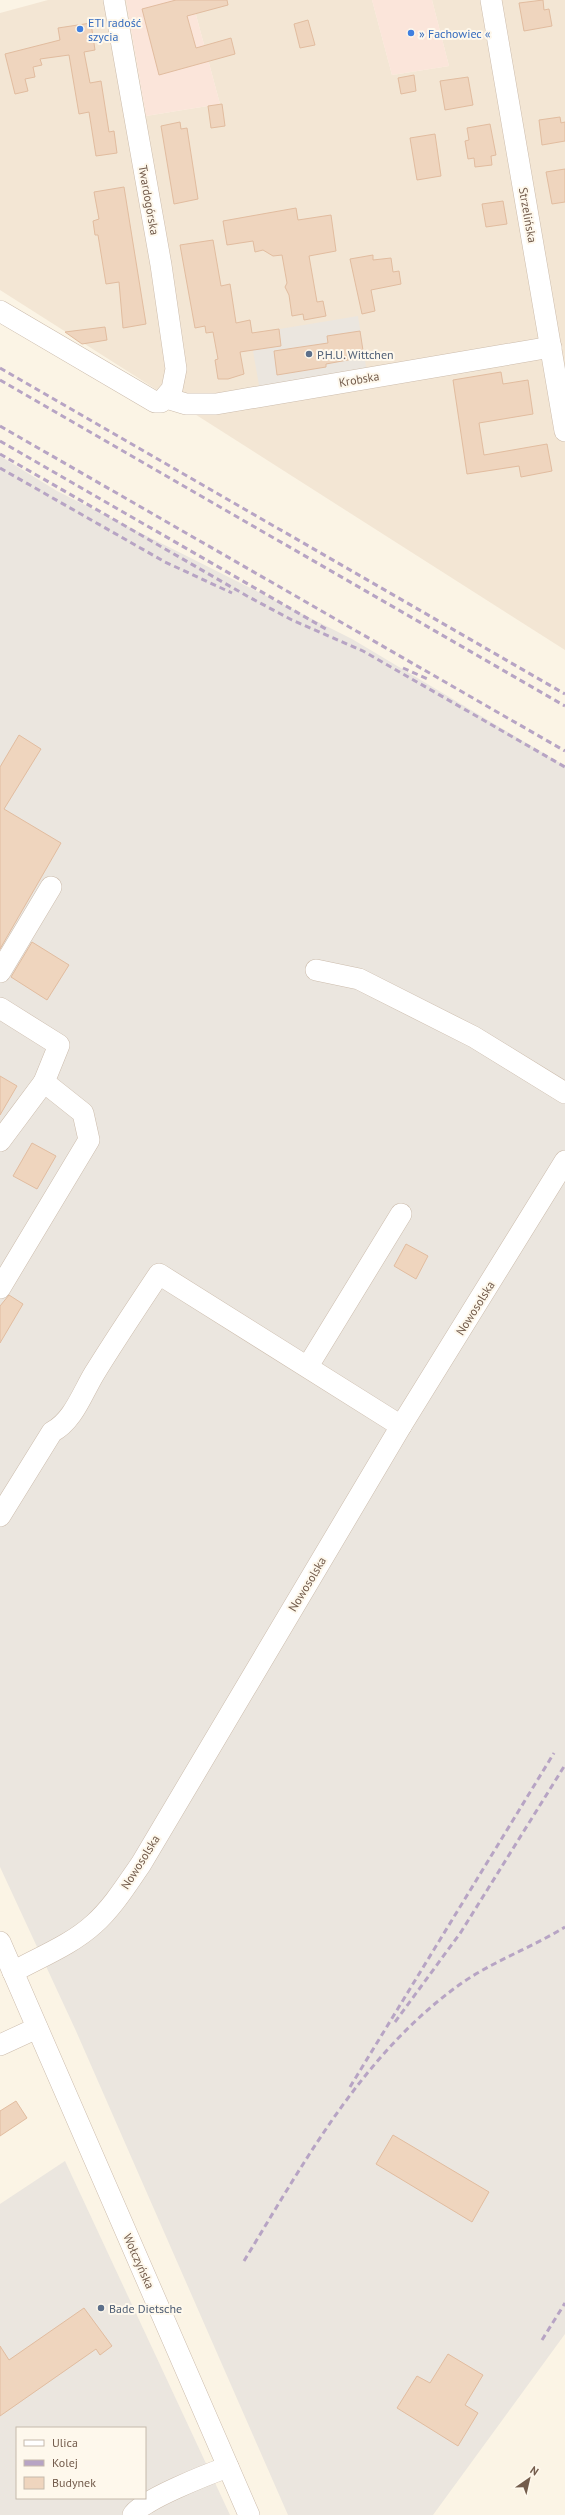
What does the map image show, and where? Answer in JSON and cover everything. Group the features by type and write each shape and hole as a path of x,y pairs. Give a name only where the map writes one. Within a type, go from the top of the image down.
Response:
{"street":[{"name":"Twardogórska","path":"114,0 159,258 176,369 175,382 166,398"},
{"name":"Strzelińska","path":"491,0 552,347 565,431"},
{"name":"Krobska","path":"0,311 142,396 155,402 161,402 166,398 186,404 216,404 552,347"},
{"path":"0,972 51,887"},
{"path":"316,970 359,979 474,1037 565,1093"},
{"path":"0,1008 59,1045 44,1082 0,1141"},
{"path":"0,1288 89,1140 83,1113 44,1082"},
{"name":"Nowosolska","path":"13,1972 83,1933 95,1924 119,1895 141,1864 402,1426 565,1161"},
{"path":"308,1366 401,1214"},
{"path":"0,1516 52,1432 62,1427 73,1412 94,1374 159,1274 402,1426"},
{"name":"Wołczyńska","path":"0,1942 249,2515"},
{"path":"0,2045 37,2028"},
{"path":"133,2515 136,2509 228,2467"}],"shaded area":[{"path":"48,0 126,0 146,116 220,104 192,0 372,0 392,75 449,66 432,0 565,0 565,650 0,290 0,13"},
{"path":"126,0 192,0 220,104 146,116"},
{"name":"» Fachowiec «","path":"372,0 432,0 449,66 392,75"},
{"name":"P.H.U. Wittchen","path":"358,316 367,373 260,391 250,334"},
{"path":"0,456 57,491 352,639 565,766 565,2334 433,2515 288,2515 76,2031 0,1867"},
{"path":"65,2161 230,2515 0,2515 0,2204"}],"building":[{"path":"176,0 227,0 228,5 187,16 196,48 231,38 235,54 159,75 142,9"},
{"path":"543,0 544,10 549,9 552,26 524,31 519,3"},
{"path":"308,20 315,45 300,48 294,24"},
{"path":"91,23 95,50 84,52 90,83 101,81 109,132 114,131 117,153 96,156 89,112 79,114 69,55 40,59 42,65 33,67 35,77 25,79 28,91 15,94 5,54 60,40 58,28"},
{"path":"414,75 416,91 401,94 398,78"},
{"path":"468,77 473,105 445,110 440,81"},
{"path":"222,104 225,126 211,128 208,106"},
{"path":"560,117 561,123 565,122 565,141 542,145 539,120"},
{"path":"180,122 181,129 187,128 198,199 174,204 161,126"},
{"path":"490,124 496,155 491,156 492,165 475,167 474,158 468,159 465,141 469,140 467,128"},
{"path":"435,134 441,176 417,180 410,138"},
{"path":"565,169 565,202 552,204 546,172"},
{"path":"124,187 146,324 123,328 119,282 106,284 98,235 95,235 93,221 99,219 94,192"},
{"path":"503,201 507,224 486,227 482,204"},
{"path":"296,208 298,220 331,215 336,251 309,256 317,302 323,301 326,316 304,320 303,314 292,316 289,295 285,287 287,283 282,255 273,256 263,250 255,252 253,241 227,245 223,221"},
{"path":"213,240 221,286 230,284 236,323 250,320 252,333 279,329 281,346 240,352 244,374 228,379 218,379 215,360 218,359 213,332 206,333 205,326 195,328 180,245"},
{"path":"373,255 373,260 391,258 393,272 399,271 401,284 371,290 375,311 362,314 350,259"},
{"path":"105,327 107,340 82,344 65,332"},
{"path":"360,331 364,357 326,364 326,367 277,375 274,351 328,343 327,336"},
{"path":"501,372 503,384 528,380 533,414 479,423 484,455 547,444 552,471 521,477 519,466 467,474 453,380"},
{"path":"19,735 41,749 4,809 61,843 0,949 0,767"},
{"path":"32,942 69,965 47,1000 11,977"},
{"path":"0,1076 17,1086 0,1115"},
{"path":"32,1143 56,1156 37,1189 13,1176"},
{"path":"406,1244 428,1256 416,1279 394,1266"},
{"path":"9,1295 23,1304 0,1343 0,1306"},
{"path":"16,2101 27,2118 0,2136 0,2111"},
{"path":"393,2135 489,2192 472,2222 376,2164"},
{"path":"84,2308 112,2346 100,2355 96,2349 0,2416 0,2346 9,2360"},
{"path":"448,2354 483,2375 465,2405 478,2413 458,2446 397,2408 417,2376 430,2383"}],"railway":[{"path":"0,368 565,694"},
{"path":"0,380 565,706"},
{"path":"0,426 565,751"},
{"path":"0,441 326,629"},
{"path":"0,454 247,596 292,620 363,651 565,767"},
{"path":"0,468 165,562 232,593"},
{"path":"403,668 430,680"},
{"path":"350,2087 554,1753"},
{"path":"395,2022 461,1932 565,1765"},
{"path":"244,2261 313,2148 364,2077 393,2044 424,2013 459,1985 484,1969 539,1942 565,1927"},
{"path":"542,2340 565,2303"}],"place":[{"name":"ETI radość szycia","path":"80,29"},
{"name":"» Fachowiec «","path":"411,33"},
{"name":"P.H.U. Wittchen","path":"309,354"},
{"name":"Bade Dietsche","path":"101,2308"}]}
